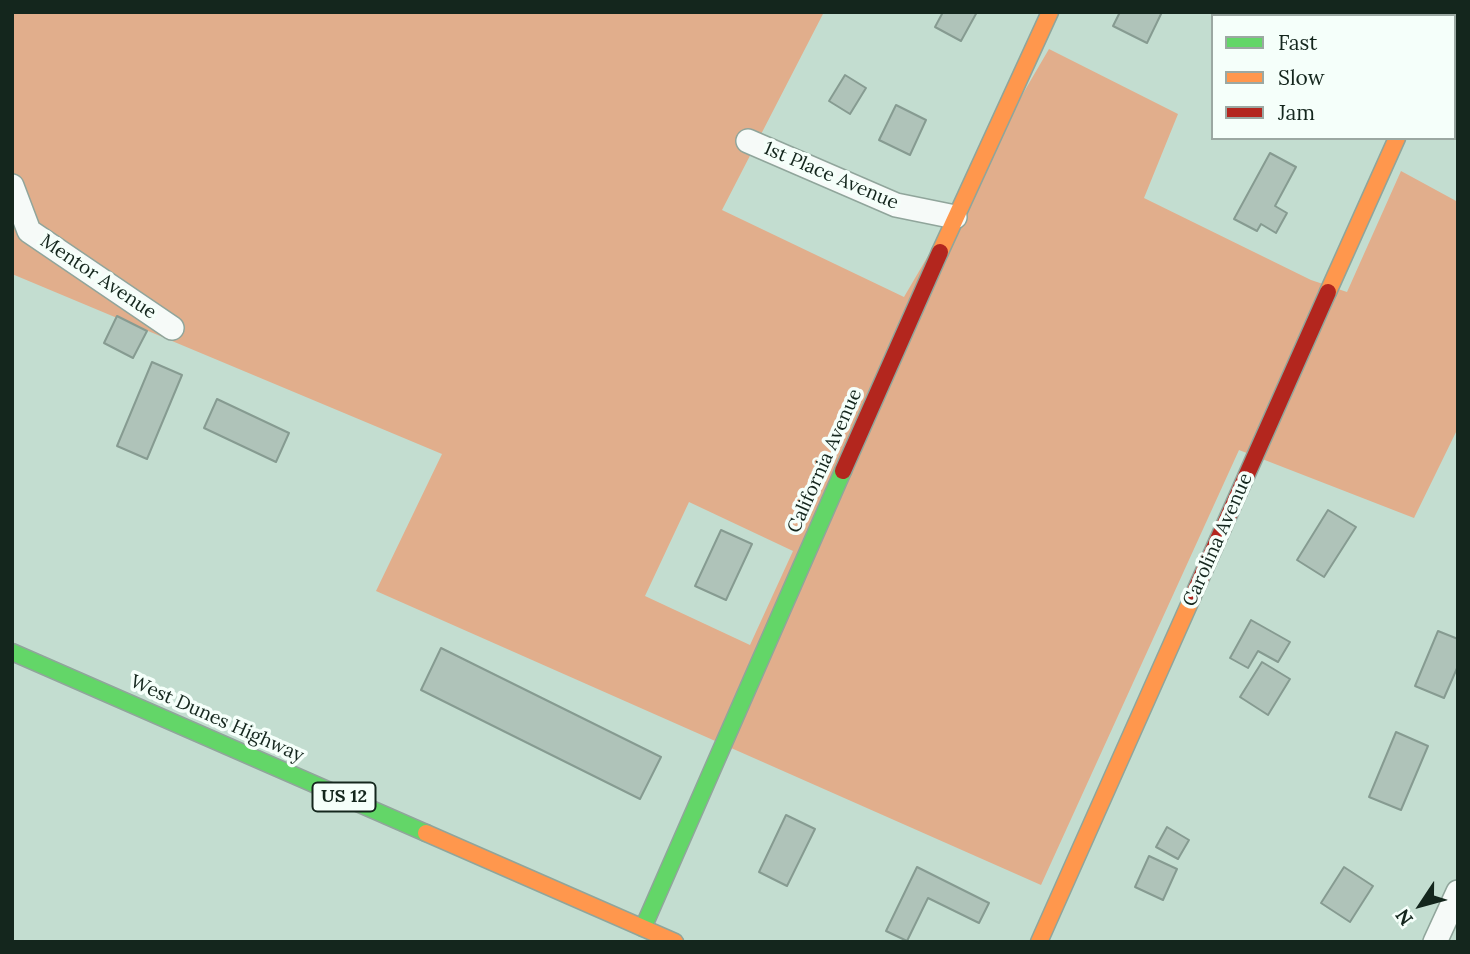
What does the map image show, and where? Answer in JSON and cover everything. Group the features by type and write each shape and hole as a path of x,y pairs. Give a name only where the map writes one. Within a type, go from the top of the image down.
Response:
{"street":[{"name":"California Avenue","path":"643,928 955,217 1050,12"},
{"name":"Carolina Avenue","path":"1040,942 1396,140"},
{"name":"1st Place Avenue","path":"748,141 896,205 955,217"},
{"name":"Mentor Avenue","path":"12,186 29,230 172,328"},
{"name":"West Dunes Highway","path":"12,652 675,942"},
{"path":"1435,942 1458,892"}],"shaded area":[{"path":"12,12 824,12 722,210 904,297 1049,49 1178,114 1144,198 1311,280 1347,292 1401,171 1458,202 1458,428 1414,518 1239,450 1041,885 376,591 442,454 12,274","holes":["689,502 793,551 750,645 645,596"]}],"building":[{"path":"943,12 977,12 961,41 935,27"},
{"path":"1120,12 1162,12 1147,43 1113,26"},
{"path":"845,75 866,88 850,114 829,101"},
{"path":"896,105 926,120 910,155 879,140"},
{"path":"1270,153 1296,167 1275,206 1287,213 1276,233 1261,224 1257,231 1234,219"},
{"path":"117,316 147,331 133,358 104,343"},
{"path":"152,362 182,375 147,459 117,446"},
{"path":"217,399 289,433 276,462 204,428"},
{"path":"1328,510 1356,527 1324,577 1297,560"},
{"path":"721,530 752,544 726,600 695,586"},
{"path":"1251,620 1290,642 1278,662 1258,651 1248,668 1230,658"},
{"path":"1438,631 1458,639 1458,666 1444,698 1415,686"},
{"path":"441,648 661,757 640,799 421,690"},
{"path":"1262,662 1290,679 1268,715 1240,697"},
{"path":"1396,732 1428,746 1401,810 1369,797"},
{"path":"786,815 815,829 787,886 759,872"},
{"path":"1167,827 1189,840 1178,859 1156,847"},
{"path":"1149,856 1177,869 1163,900 1135,887"},
{"path":"917,867 989,903 979,923 928,898 907,941 886,931"},
{"path":"1344,867 1373,886 1350,922 1321,903"}],"traffic: fast":[{"path":"643,928 843,471"},
{"path":"12,652 426,833"}],"traffic: slow":[{"path":"940,252 1050,12"},
{"path":"1328,292 1396,140"},
{"path":"1039,942 1192,598"},
{"path":"426,833 675,942"}],"traffic: jam":[{"path":"843,471 940,252"},
{"path":"1192,598 1328,292"}]}
